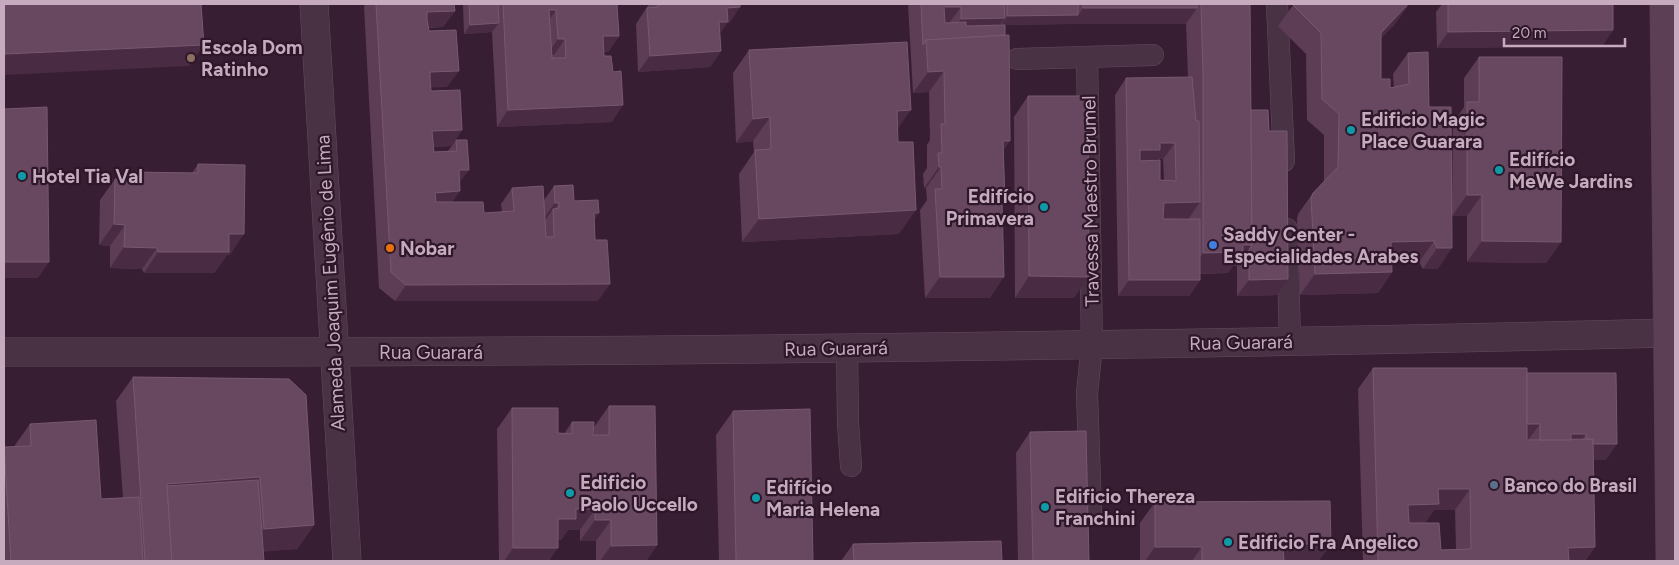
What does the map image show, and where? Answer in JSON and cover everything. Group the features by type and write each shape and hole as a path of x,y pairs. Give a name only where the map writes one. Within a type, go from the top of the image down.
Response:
{"main road":[{"path":"1664,4 1670,66 1668,333 1670,561"}],"street":[{"name":"Alameda Joaquim Eugênio de Lima","path":"314,4 347,561"},
{"name":"Rua Guarará","path":"4,352 334,353 847,348 1668,333"}],"lane":[{"path":"1277,4 1284,181"},
{"path":"1017,59 1153,56"},
{"name":"Travessa Maestro Brumel","path":"1087,57 1092,345 1087,393 1090,512"},
{"path":"1286,210 1290,341"},
{"path":"847,348 848,423 851,466"}],"building":[{"path":"4,4 201,4 204,45 5,54"},
{"path":"376,4 454,4 455,11 427,12 427,20 429,31 456,30 459,71 430,72 430,79 431,91 460,90 462,130 432,131 434,152 457,151 456,140 467,140 469,170 459,170 460,191 435,193 436,202 483,202 484,213 514,211 512,188 543,186 546,237 554,237 553,209 559,208 559,203 555,203 554,186 573,185 574,201 598,200 599,213 594,213 595,240 607,240 610,284 406,285 391,272"},
{"path":"469,4 498,4 499,23 470,25"},
{"path":"503,4 617,4 619,36 603,36 604,56 611,56 613,72 621,71 623,105 508,110","holes":["549,10 556,10 558,39 565,39 566,58 552,58"]},
{"path":"658,4 740,4 740,7 727,8 728,22 719,22 721,51 650,56 647,8 658,7"},
{"path":"921,4 1004,4 1005,18 961,19 961,7 944,7 945,23 966,22 966,26 1005,25 1005,35 926,40 923,45"},
{"path":"1007,4 1078,4 1078,15 1007,16"},
{"path":"1083,4 1197,4 1197,8 1083,8"},
{"path":"1201,4 1250,4 1252,245 1243,245 1243,252 1203,253"},
{"path":"1294,4 1408,4 1381,33 1381,79 1390,79 1390,88 1409,84 1408,53 1428,52 1429,107 1451,107 1452,248 1437,248 1434,241 1391,242 1392,272 1315,274 1311,198 1313,193 1338,167 1339,114 1322,99 1321,33"},
{"path":"1448,4 1613,4 1613,30 1448,32"},
{"path":"1009,35 1010,141 1003,141 1005,202 1002,202 1004,277 940,277 935,189 942,189 938,153 942,153 941,124 945,124 944,71 928,72 926,40"},
{"path":"907,42 911,110 897,111 898,142 913,142 916,210 759,219 755,150 771,149 770,117 753,119 749,50"},
{"name":"Edifício MeWe Jardins","path":"1479,57 1562,57 1561,242 1482,241 1482,195 1467,195 1467,102 1479,102"},
{"path":"1192,77 1196,121 1199,121 1200,202 1164,203 1163,219 1200,219 1200,280 1129,280 1126,78","holes":["1160,143 1175,143 1176,181 1160,180 1160,160 1140,161 1140,150 1160,150"]},
{"name":"Edifício Primavera","path":"1028,96 1088,96 1089,277 1029,276"},
{"path":"47,107 49,262 4,262 4,109"},
{"path":"1251,110 1268,110 1269,131 1287,131 1288,279 1249,280 1249,250 1252,245"},
{"path":"198,164 245,165 244,234 229,234 229,252 158,252 157,248 124,247 125,225 114,224 115,179 132,179 132,172 198,173"},
{"path":"1373,368 1527,368 1527,440 1593,439 1595,547 1568,548 1569,561 1378,561","holes":["1438,489 1470,489 1471,549 1441,550 1439,523 1409,523 1408,505 1439,504"]},
{"path":"1527,373 1616,373 1617,444 1593,444 1593,439 1586,439 1586,434 1571,434 1571,440 1540,440 1540,424 1527,424"},
{"path":"133,377 289,379 306,395 314,525 264,529 260,477 167,484 172,561 145,561"},
{"name":"Edificio Paolo Uccello","path":"609,406 655,406 657,545 611,546 611,520 595,520 595,509 576,509 576,519 558,519 558,548 513,548 512,408 558,408 558,433 572,434 572,422 594,422 593,435 609,435"},
{"name":"Edifício Maria Helena","path":"810,409 813,561 736,561 733,411"},
{"path":"96,420 101,499 139,497 143,561 11,561 4,447 31,446 30,424"},
{"name":"Edificio Thereza Franchini","path":"1086,431 1089,561 1033,561 1030,432"},
{"path":"258,480 264,561 172,561 167,486"},
{"path":"1330,501 1331,544 1283,544 1284,561 1202,561 1202,547 1155,547 1155,502"},
{"path":"1001,541 1002,561 854,561 853,544"}],"place":[{"name":"Escola Dom Ratinho","path":"191,58"},
{"name":"Edificio Magic Place Guarara","path":"1351,130"},
{"name":"Edifício MeWe Jardins","path":"1499,170"},
{"name":"Hotel Tia Val","path":"22,176"},
{"name":"Edifício Primavera","path":"1044,207"},
{"name":"Saddy Center - Especialidades Arabes","path":"1213,245"},
{"name":"Nobar","path":"390,248"},
{"name":"Banco do Brasil","path":"1494,485"},
{"name":"Edificio Paolo Uccello","path":"570,493"},
{"name":"Edifício Maria Helena","path":"756,498"},
{"name":"Edificio Thereza Franchini","path":"1045,507"},
{"name":"Edificio Fra Angelico","path":"1228,542"}]}
